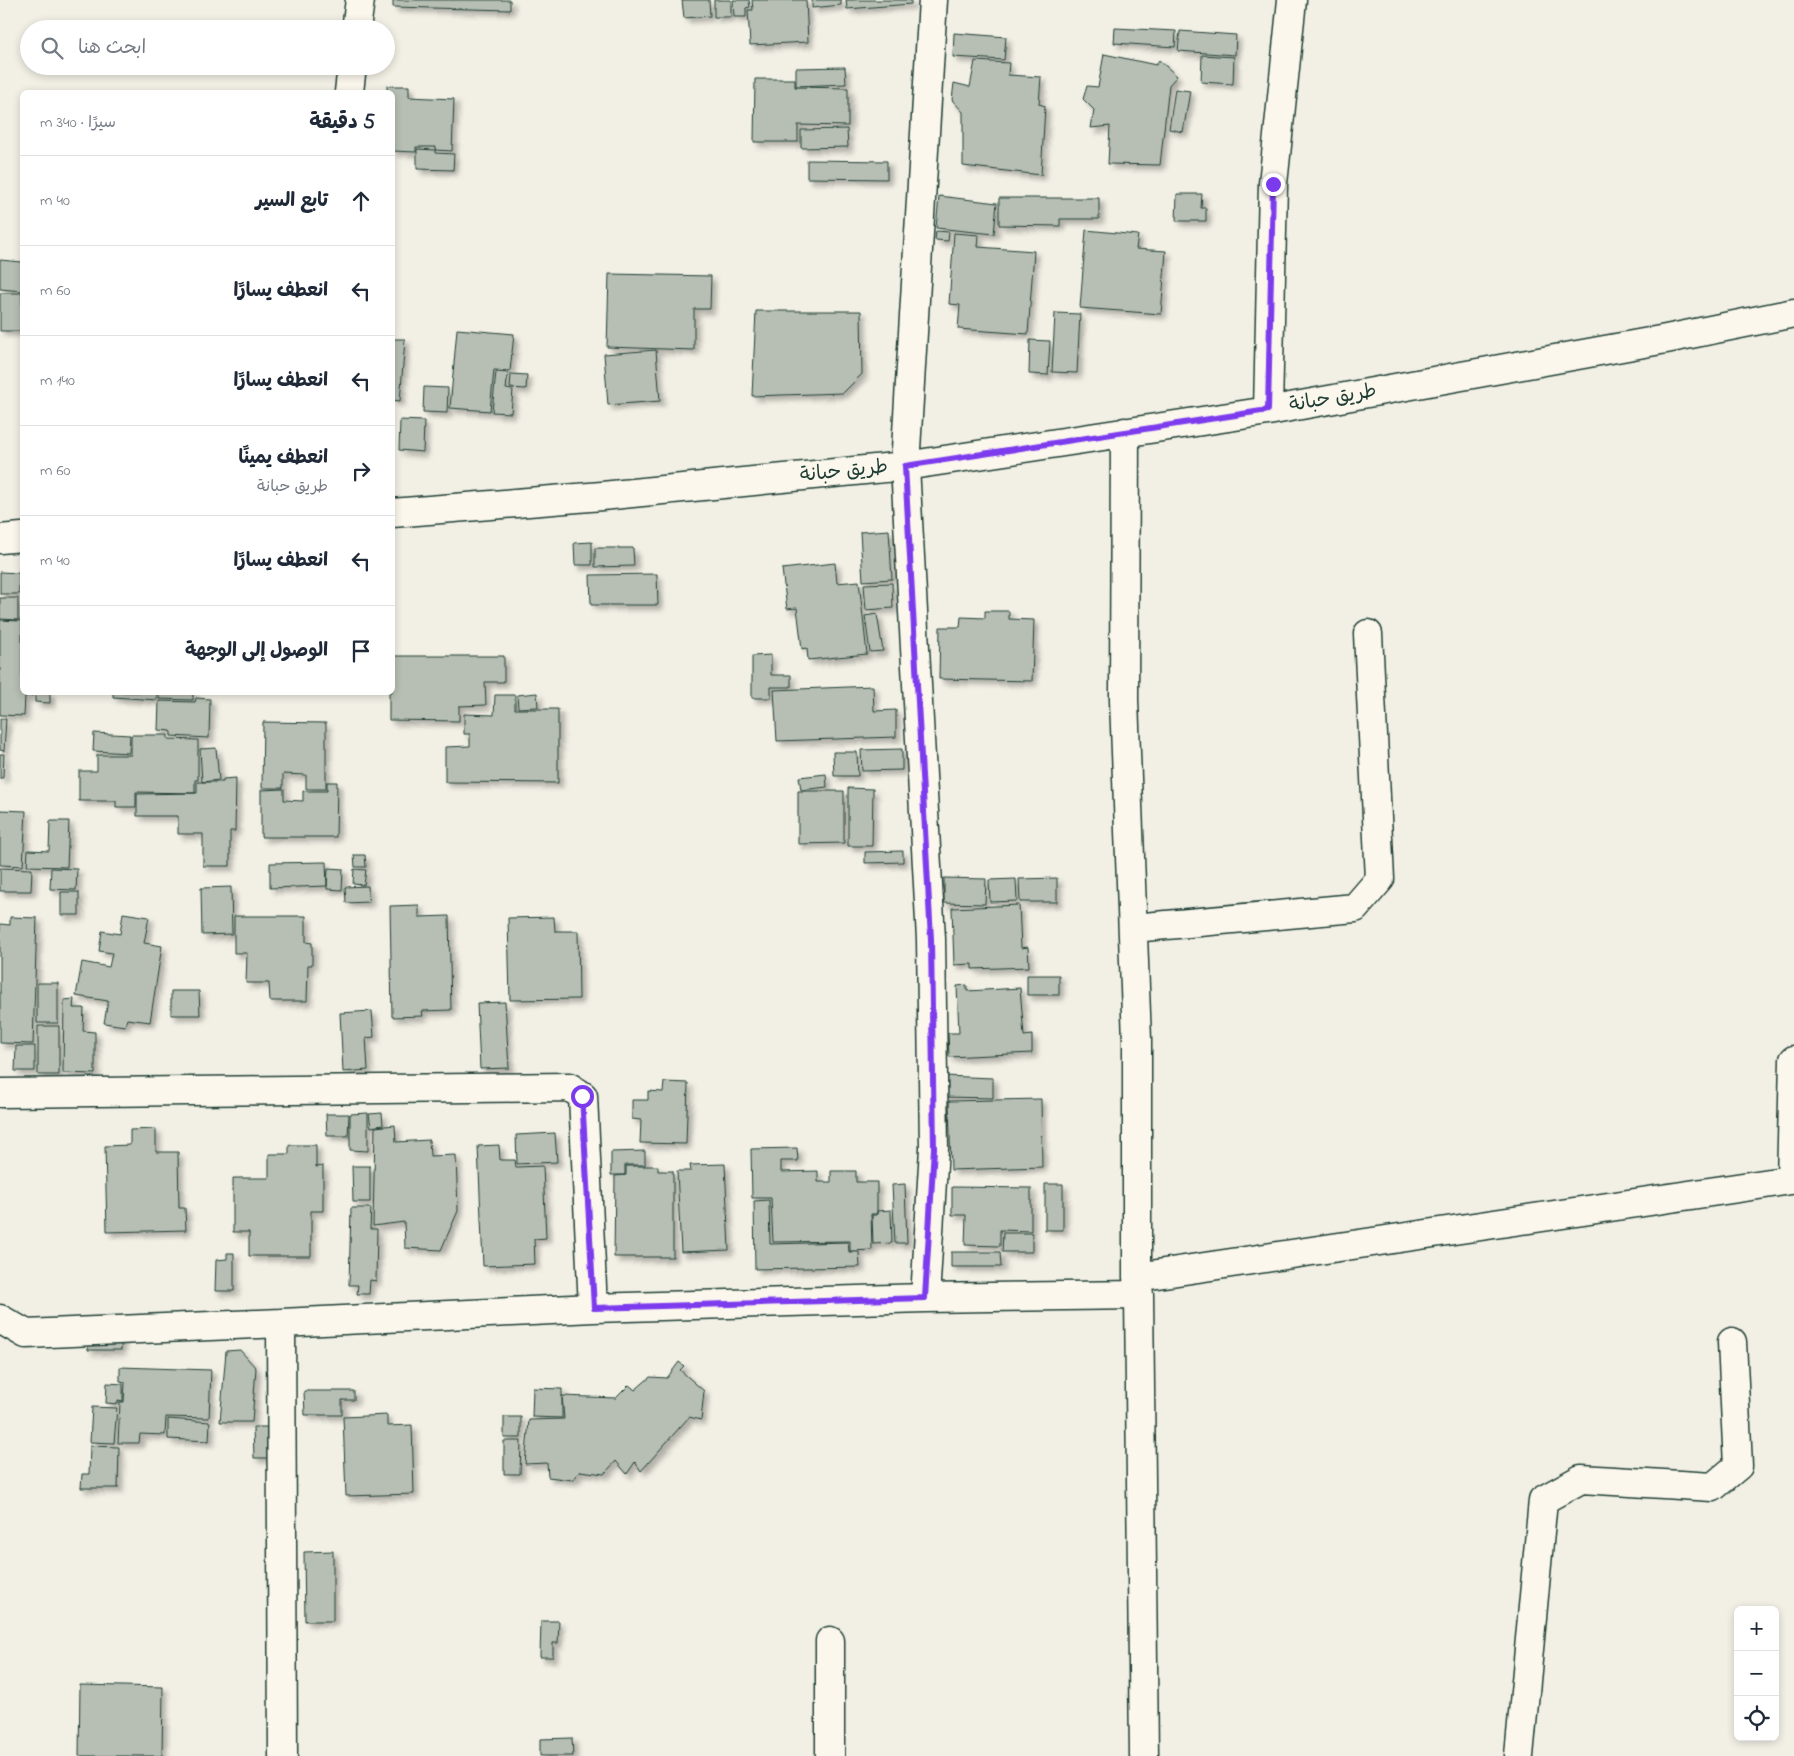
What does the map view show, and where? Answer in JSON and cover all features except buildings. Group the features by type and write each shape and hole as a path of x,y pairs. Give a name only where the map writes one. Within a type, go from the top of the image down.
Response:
{"street":[{"path":"357,20 360,0"},
{"path":"925,1298 934,1148 931,939 905,466 933,0"},
{"path":"1268,410 1273,184 1292,0"},
{"path":"349,90 351,75"},
{"name":"طريق حبانة","path":"395,513 602,496 905,466 1268,410 1666,339 1794,314"},
{"path":"1125,432 1124,700 1137,1040 1144,1756"},
{"path":"0,539 20,537"},
{"path":"1133,928 1355,908 1380,879 1368,634"},
{"path":"0,1319 26,1334 594,1308 925,1298 1138,1286 1793,1180 1794,1060"},
{"path":"0,1094 569,1088 582,1096 594,1308"},
{"path":"281,1323 283,1756"},
{"path":"1520,1756 1543,1500 1581,1479 1712,1487 1738,1466 1732,1342"},
{"path":"830,1640 830,1756"}],"route":[{"path":"582,1096 594,1308 925,1298 934,1148 931,939 905,466 1268,410 1273,184"}]}
